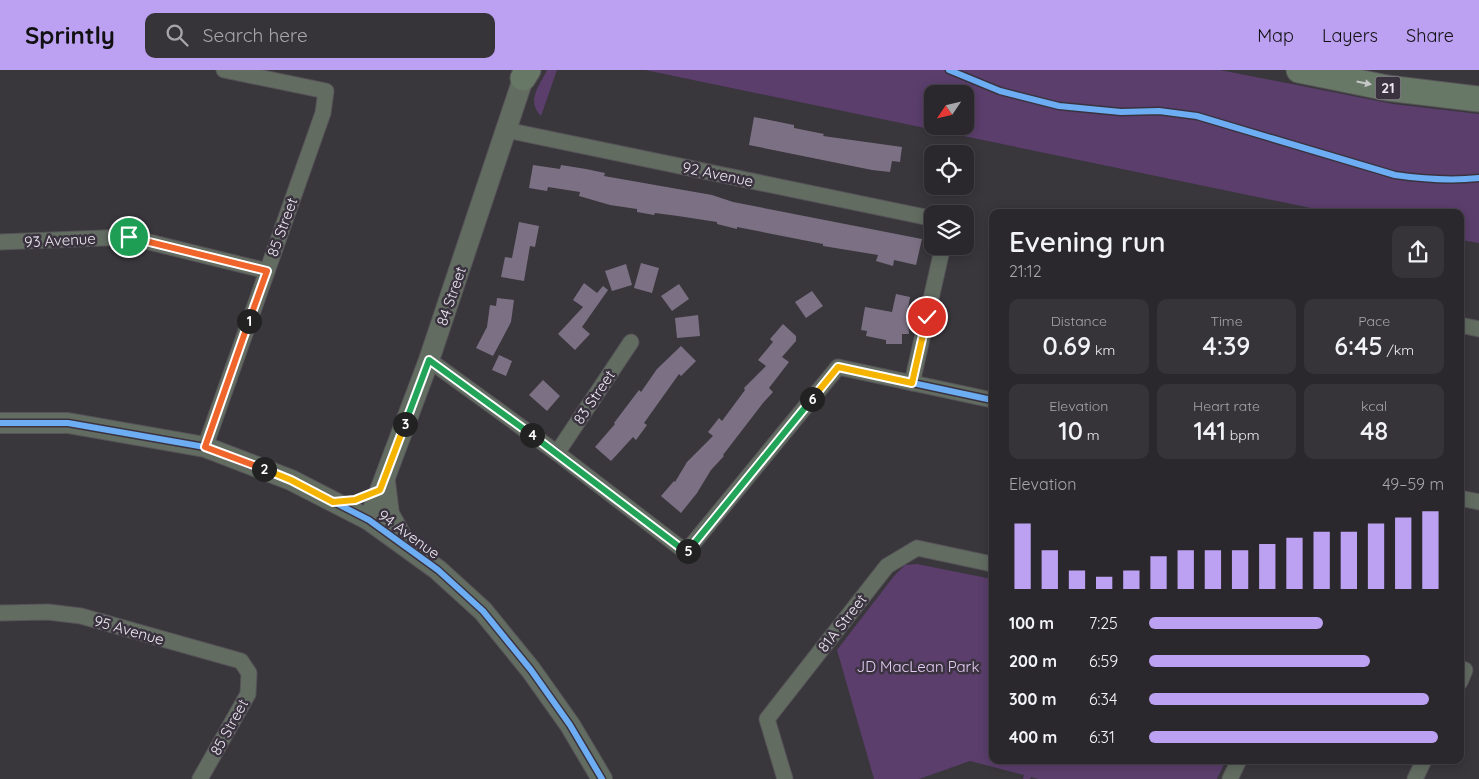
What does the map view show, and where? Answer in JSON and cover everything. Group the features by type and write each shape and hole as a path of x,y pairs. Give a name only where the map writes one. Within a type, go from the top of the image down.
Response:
{"main road":[{"name":"21","path":"1299,70 1387,88 1479,99"}],"street":[{"name":"85 Street","path":"205,447 323,114 326,91 224,70"},
{"name":"84 Street","path":"369,520 429,360 526,73"},
{"name":"92 Avenue","path":"506,130 924,220"},
{"name":"93 Avenue","path":"0,242 129,237 267,271"},
{"path":"912,383 941,255"},
{"path":"1464,326 1479,329"},
{"name":"83 Street","path":"557,453 632,342"},
{"path":"429,360 557,453 686,552 838,367 989,399"},
{"name":"94 Avenue","path":"0,423 68,423 205,447 291,480 369,520 438,570 482,611 531,670 570,725 601,777"},
{"path":"333,502 355,500 382,483 389,514 410,549"},
{"path":"1464,499 1479,502"},
{"name":"81A Street","path":"785,779 767,719 887,566 917,548 989,563"},
{"name":"95 Avenue","path":"0,613 48,612 81,616 241,661 249,673"},
{"name":"85 Street","path":"200,779 248,694 249,673"},
{"path":"1230,779 1237,764"},
{"path":"1415,779 1422,764"}],"green space":[{"path":"547,70 557,70 541,116 534,104 534,99 535,93"},
{"path":"645,70 1220,70 1393,104 1479,114 1479,243 1464,241 1464,209 1316,209 959,135 974,135 974,85 924,85 924,128"},
{"name":"JD MacLean Park","path":"917,564 989,578 989,764 1224,764 1217,779 1038,779 1031,777 1030,779 1023,779 1024,775 970,761 919,779 874,779 837,650 894,576 905,565"}],"building":[{"path":"754,117 794,125 794,128 824,134 823,136 902,147 900,162 892,161 890,172 872,170 749,145"},
{"path":"533,165 560,169 561,165 586,169 605,173 604,176 712,195 733,202 922,239 916,265 894,260 893,266 876,261 878,255 823,246 823,244 737,227 737,229 717,224 717,222 637,212 637,209 610,205 579,196 580,192 548,187 547,191 529,188"},
{"path":"519,222 539,226 535,247 530,246 524,281 501,277 505,257 512,258"},
{"path":"641,263 659,268 652,293 634,288"},
{"path":"626,264 632,285 612,291 605,271"},
{"path":"584,283 597,293 603,286 608,290 582,327 590,334 575,350 558,334 583,307 573,300"},
{"path":"679,284 689,299 672,311 661,296"},
{"path":"812,291 823,306 806,318 795,302"},
{"path":"896,294 910,297 906,320 908,320 909,334 902,334 902,344 886,344 886,340 866,336 867,331 861,330 865,307 892,312"},
{"path":"497,298 514,300 511,322 493,356 476,348 487,327 490,305 496,306"},
{"path":"698,315 700,336 677,338 675,318"},
{"path":"783,324 796,336 796,341 782,357 789,362 769,388 773,392 711,470 697,493 681,513 661,496 675,482 687,462 713,436 708,432 719,418 722,421 745,390 744,388 766,366 758,360 773,342 770,339"},
{"path":"681,346 696,361 681,376 679,374 644,423 647,425 636,440 633,437 611,461 595,447 615,424 639,390 641,392 657,369"},
{"path":"499,355 512,361 506,376 492,370"},
{"path":"543,380 560,396 547,411 529,395"}],"cycle path":[{"path":"949,70 1000,91 1059,106 1121,112 1159,111 1197,116 1395,175 1437,179 1479,178"},
{"path":"429,360 557,453 686,552 838,367 989,399"},
{"path":"0,423 68,423 205,447 291,480 369,520 438,570 483,611 531,670 570,725 602,779"}],"route":[{"path":"129,237 267,271 205,447 291,480 333,502 355,500 380,490 429,360 557,453 686,552 838,367 912,383 927,317"}]}
